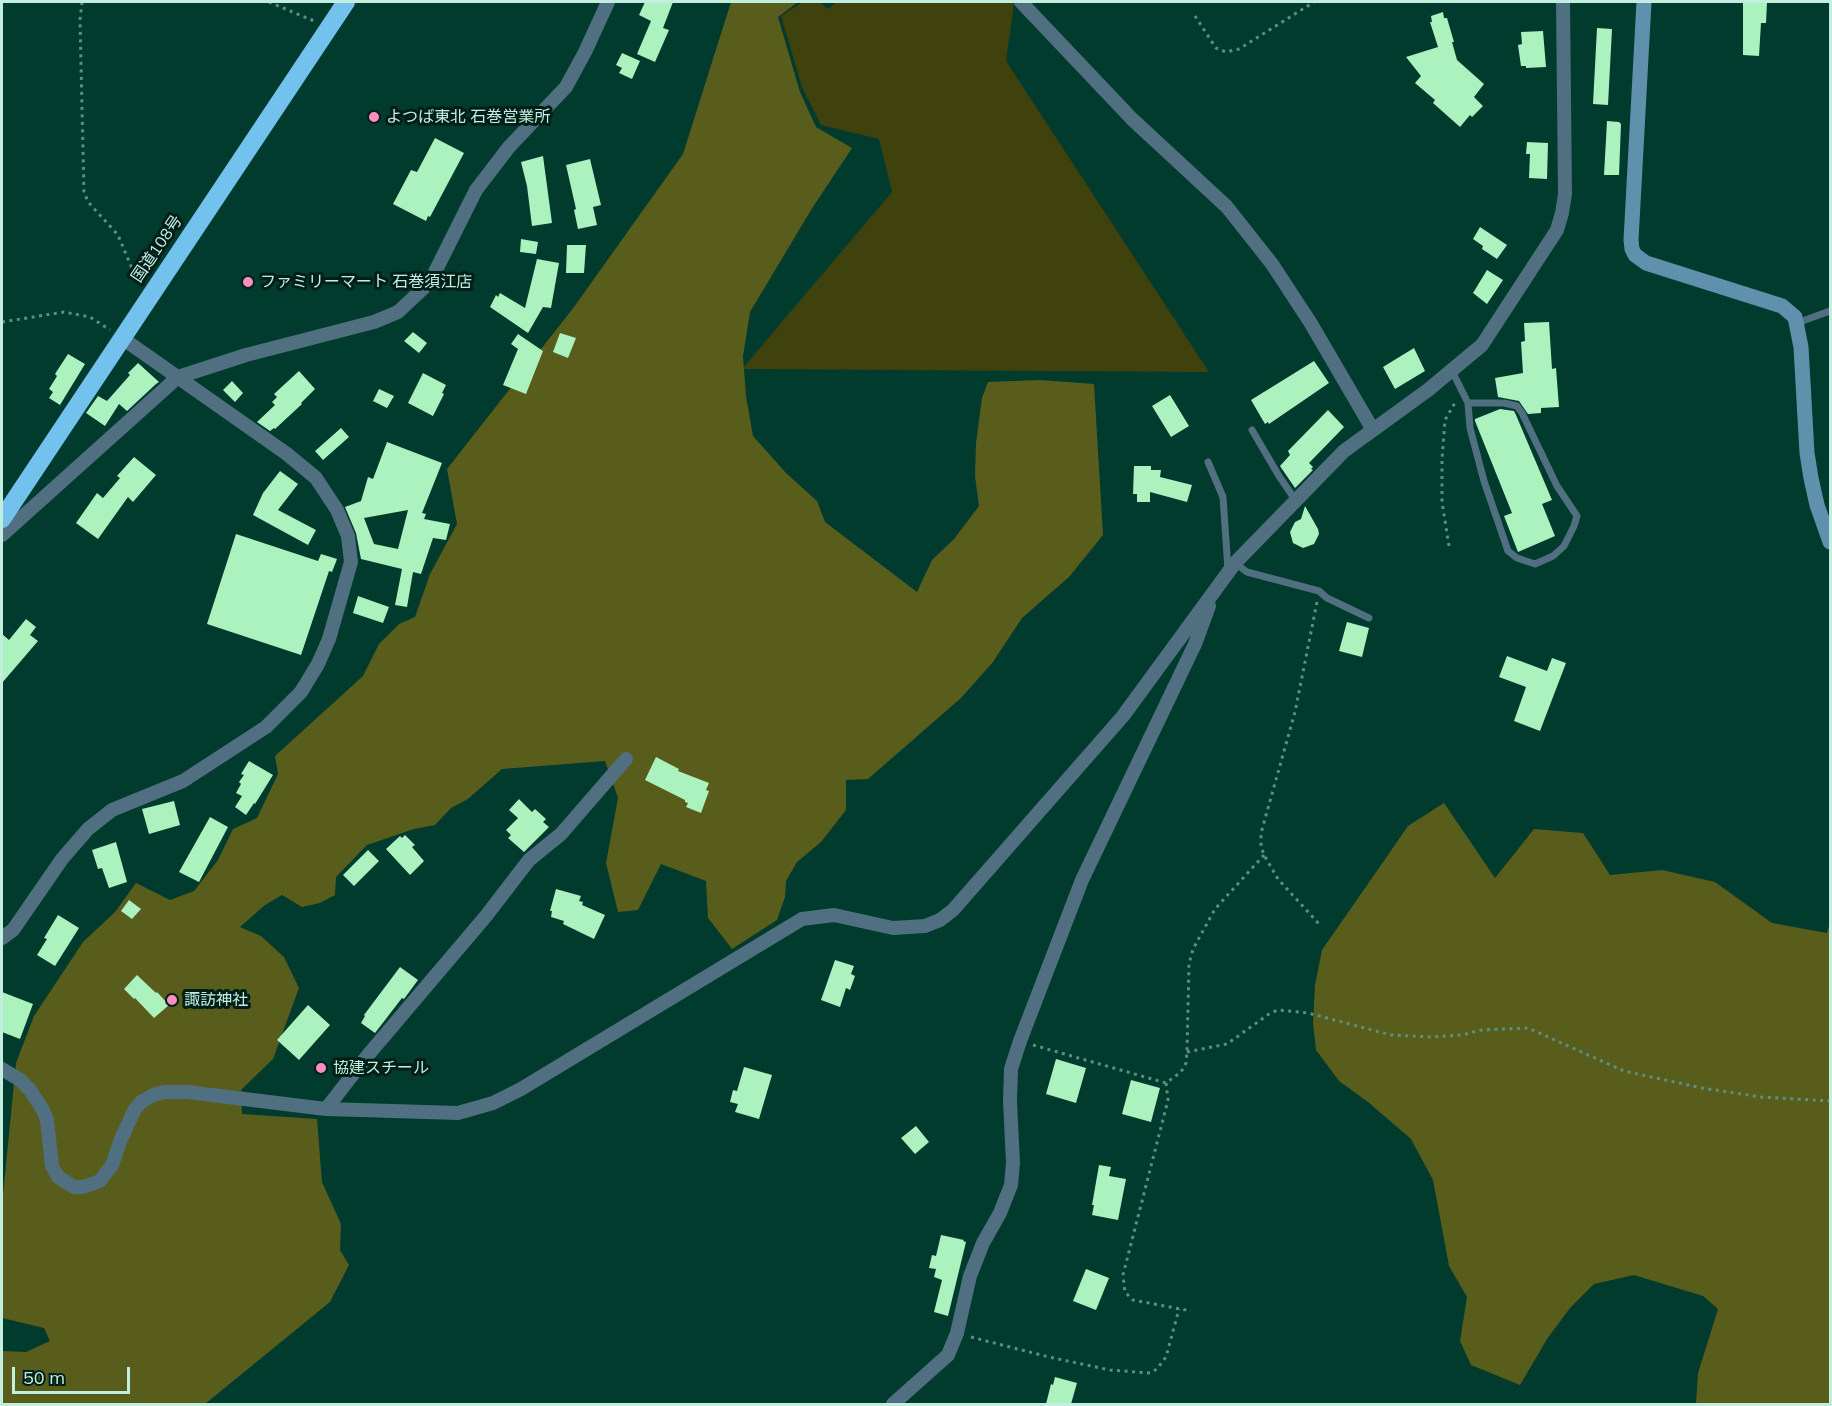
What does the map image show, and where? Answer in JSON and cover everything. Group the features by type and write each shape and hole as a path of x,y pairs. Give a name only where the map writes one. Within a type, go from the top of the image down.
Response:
{"highway":[{"name":"国道108号","path":"2,519 346,2"}],"street":[{"path":"2,535 178,377 246,355 374,322 398,312 430,282 476,190 509,147 566,87 609,2"},
{"path":"1021,2 1132,119 1227,207 1272,264 1310,322 1373,430"},
{"path":"2,1069 20,1080 36,1098 47,1120 52,1166 58,1177 74,1187 93,1185 100,1181 112,1165 135,1108 153,1095 164,1092 187,1092 326,1109 458,1113 493,1103 666,1003 802,920 834,915 893,928 909,928 925,926 940,920 952,910 1123,716 1231,568 1344,451 1452,371 1482,345 1557,230 1565,195 1563,2"},
{"path":"1644,2 1630,240 1632,249 1635,255 1658,268 1782,306 1791,312 1797,323 1801,347 1807,453 1811,478 1825,511 1830,542"},
{"path":"2,938 13,930 62,859 88,829 111,810 183,780 266,727 301,692 318,664 329,639 351,561 348,536 337,510 316,478 286,454 122,338"},
{"path":"893,1404 948,1355 957,1333 970,1276 1011,1185 1013,1163 1011,1069 1020,1041 1082,880 1195,644 1215,590"},
{"path":"326,1109 368,1055 486,916 529,860 561,834 626,759"}],"lane":[{"path":"1797,323 1830,311"},
{"path":"1452,371 1468,403 1470,428 1484,481 1508,551 1517,558 1535,564 1553,556 1564,546 1577,516 1557,486 1522,413 1517,406 1504,403 1468,403"},
{"path":"1252,430 1279,477 1296,501"},
{"path":"1208,462 1223,497 1231,568 1319,591 1327,598 1369,618"}],"path":[{"path":"82,2 80,20 84,193 89,203 117,235 146,302"},
{"path":"269,2 328,27"},
{"path":"1195,16 1216,48 1227,52 1239,49 1314,2"},
{"path":"2,322 64,312 90,317 122,338"},
{"path":"1449,546 1442,502 1445,420 1451,406 1462,392"},
{"path":"1319,591 1308,636 1295,712 1262,833 1264,855 1278,879 1320,925"},
{"path":"1166,1083 1181,1072 1186,1062 1189,964 1193,949 1215,909 1264,855"},
{"path":"1187,1052 1227,1044 1278,1010 1308,1013 1391,1035 1431,1037 1462,1035 1481,1030 1528,1028 1624,1071 1702,1088 1761,1097 1830,1101"},
{"path":"1020,1041 1166,1083"},
{"path":"1166,1083 1168,1100 1123,1275 1125,1292 1133,1300 1191,1311"},
{"path":"957,1333 1100,1368 1150,1373 1157,1369 1166,1357 1179,1309"}],"shaded area":[{"path":"803,2 821,2 827,9 837,2 1011,2 1014,4 1006,61 1209,372 742,369 892,192 879,139 821,125 802,87 781,16"}],"green space":[{"path":"731,2 798,2 778,17 800,92 816,127 852,148 811,210 750,312 743,356 746,396 753,436 786,473 817,501 825,522 917,592 932,560 954,539 979,506 975,476 976,443 982,398 988,382 1040,380 1094,384 1103,535 1069,577 1022,618 993,662 961,698 868,779 846,780 846,810 821,842 797,862 786,881 785,897 777,920 732,949 708,918 706,881 661,864 638,910 618,912 606,863 618,798 605,761 502,769 468,799 451,808 435,825 414,829 367,845 336,877 335,895 320,903 302,907 282,895 265,905 240,927 261,936 284,957 299,988 273,1059 241,1090 242,1114 317,1119 322,1182 341,1224 340,1250 349,1265 330,1302 205,1404 2,1404 2,1351 26,1352 50,1341 44,1328 2,1318 2,1205 16,1063 34,1016 83,942 115,912 136,883 170,900 194,891 218,860 233,829 257,818 278,774 275,756 363,676 379,644 399,624 415,617 430,574 457,524 447,469 574,307 683,154"},
{"path":"1444,803 1495,878 1534,829 1583,833 1610,875 1662,870 1715,882 1772,923 1827,933 1830,922 1830,1404 1696,1404 1698,1373 1718,1309 1703,1296 1634,1275 1594,1284 1570,1308 1547,1339 1520,1385 1471,1365 1460,1341 1467,1297 1449,1266 1433,1180 1411,1139 1368,1102 1339,1081 1316,1050 1313,1024 1315,985 1322,950 1408,826"}],"building":[{"path":"645,2 673,2 663,28 669,30 655,62 637,54 651,21 639,15"},
{"path":"1743,2 1767,2 1766,23 1761,23 1759,56 1743,55"},
{"path":"1443,12 1454,42 1452,42 1457,60 1484,84 1474,97 1483,106 1472,117 1470,115 1460,127 1433,103 1435,100 1415,83 1421,76 1406,57 1438,47 1430,22 1432,22 1431,16"},
{"path":"1597,28 1612,29 1608,105 1593,104"},
{"path":"1543,31 1546,67 1521,66 1518,45 1522,44 1521,32"},
{"path":"622,53 640,61 632,79 619,73 622,68 616,65"},
{"path":"1607,121 1621,124 1619,175 1604,175"},
{"path":"435,138 464,153 426,221 393,204 411,170 417,172"},
{"path":"1527,142 1548,143 1547,179 1529,178 1530,154 1526,154"},
{"path":"543,156 552,223 532,226 527,186 521,162"},
{"path":"590,159 601,205 593,207 597,225 578,229 566,165"},
{"path":"1480,227 1507,245 1497,259 1482,249 1483,246 1473,239"},
{"path":"521,239 538,242 536,254 520,252"},
{"path":"567,245 586,245 584,273 566,273"},
{"path":"537,259 559,263 551,308 543,307 528,333 490,307 496,295 498,297 500,293 525,308"},
{"path":"1487,270 1503,280 1487,304 1473,293"},
{"path":"1549,322 1552,369 1556,368 1559,407 1541,408 1541,413 1528,414 1519,401 1498,397 1495,378 1523,373 1521,342 1525,341 1524,323"},
{"path":"413,332 427,343 419,353 404,341"},
{"path":"560,333 576,338 568,358 553,352"},
{"path":"518,334 543,351 526,394 503,385 518,349 511,344"},
{"path":"1414,348 1425,371 1395,389 1383,367"},
{"path":"68,354 85,364 60,405 49,398 53,392 49,389 57,376 55,374"},
{"path":"1314,361 1329,383 1269,424 1268,422 1265,424 1251,400"},
{"path":"138,363 159,382 127,411 119,404 105,426 86,413 98,396 107,401"},
{"path":"299,371 315,389 302,404 270,431 257,422 275,405 272,402 277,397 274,394"},
{"path":"423,373 446,385 433,416 408,403"},
{"path":"232,381 243,393 235,402 223,390"},
{"path":"379,389 394,396 387,408 373,401"},
{"path":"1170,395 1189,426 1171,437 1152,406"},
{"path":"1500,409 1514,411 1552,500 1542,504 1555,536 1518,552 1504,516 1512,513 1475,421 1475,419"},
{"path":"1328,410 1344,427 1309,463 1313,470 1295,488 1280,466 1290,455 1288,451"},
{"path":"341,428 349,437 323,460 315,451"},
{"path":"387,442 442,463 422,513 426,514 424,519 450,524 446,540 433,538 421,574 413,572 407,607 395,605 402,569 361,559 356,533 345,507 361,501 368,477 373,479","holes":["408,510 398,549 374,544 364,518"]},
{"path":"134,457 156,475 133,502 128,497 98,539 76,523 97,493 103,498 120,478 117,476"},
{"path":"1134,466 1151,466 1151,470 1161,470 1160,477 1192,485 1187,502 1150,492 1150,502 1137,502 1137,494 1133,494"},
{"path":"280,471 298,484 278,510 316,530 308,545 253,515 263,493"},
{"path":"1305,506 1319,534 1314,544 1303,548 1293,543 1290,532 1295,522 1301,519"},
{"path":"236,534 318,561 321,554 337,559 332,572 329,571 301,655 207,624"},
{"path":"358,596 389,607 383,623 353,613"},
{"path":"26,619 36,627 30,635 38,641 2,683 2,634 9,640"},
{"path":"1347,622 1369,628 1362,657 1339,651"},
{"path":"1507,656 1547,671 1552,658 1566,663 1540,731 1514,721 1526,687 1499,677"},
{"path":"656,757 679,769 678,771 709,783 706,790 709,791 701,813 686,807 688,803 685,800 645,780"},
{"path":"249,761 273,775 246,815 235,807 242,796 236,793 244,775 241,774"},
{"path":"519,799 532,812 535,809 546,819 543,822 549,827 524,852 508,838 511,835 506,830 518,818 509,810"},
{"path":"174,801 180,825 149,834 142,809"},
{"path":"210,817 228,827 199,882 179,872"},
{"path":"405,835 415,845 412,847 424,861 410,875 386,849 400,836 402,838"},
{"path":"116,842 127,882 109,888 102,868 98,869 92,850"},
{"path":"368,850 379,861 354,886 343,875"},
{"path":"556,889 581,896 579,901 583,902 582,905 605,915 594,939 563,924 564,921 551,917 552,911 550,911"},
{"path":"129,900 141,909 132,919 121,911"},
{"path":"58,915 79,928 55,966 37,955"},
{"path":"835,960 854,966 851,974 855,976 850,990 846,988 840,1007 821,1000"},
{"path":"400,967 418,980 375,1033 361,1023 364,1015"},
{"path":"137,975 169,1005 154,1018 124,989"},
{"path":"2,992 33,1004 20,1039 2,1032"},
{"path":"308,1005 330,1025 299,1060 277,1040"},
{"path":"1056,1059 1086,1068 1076,1103 1046,1094"},
{"path":"744,1067 772,1075 759,1119 735,1112 738,1104 730,1102 733,1090 737,1091"},
{"path":"1131,1080 1160,1088 1151,1122 1122,1114"},
{"path":"916,1126 929,1142 915,1154 901,1138"},
{"path":"1099,1165 1111,1167 1109,1176 1126,1179 1118,1220 1092,1215"},
{"path":"941,1235 966,1242 948,1316 934,1312 942,1280 934,1277 936,1269 929,1268 932,1255 936,1256"},
{"path":"1086,1269 1109,1278 1096,1310 1073,1301"},
{"path":"1055,1377 1077,1383 1071,1404 1046,1404"}],"place":[{"name":"よつば東北 石巻営業所","path":"374,117"},
{"name":"ファミリーマート 石巻須江店","path":"248,282"},
{"name":"諏訪神社","path":"172,1000"},
{"name":"協建スチール","path":"321,1068"}]}
